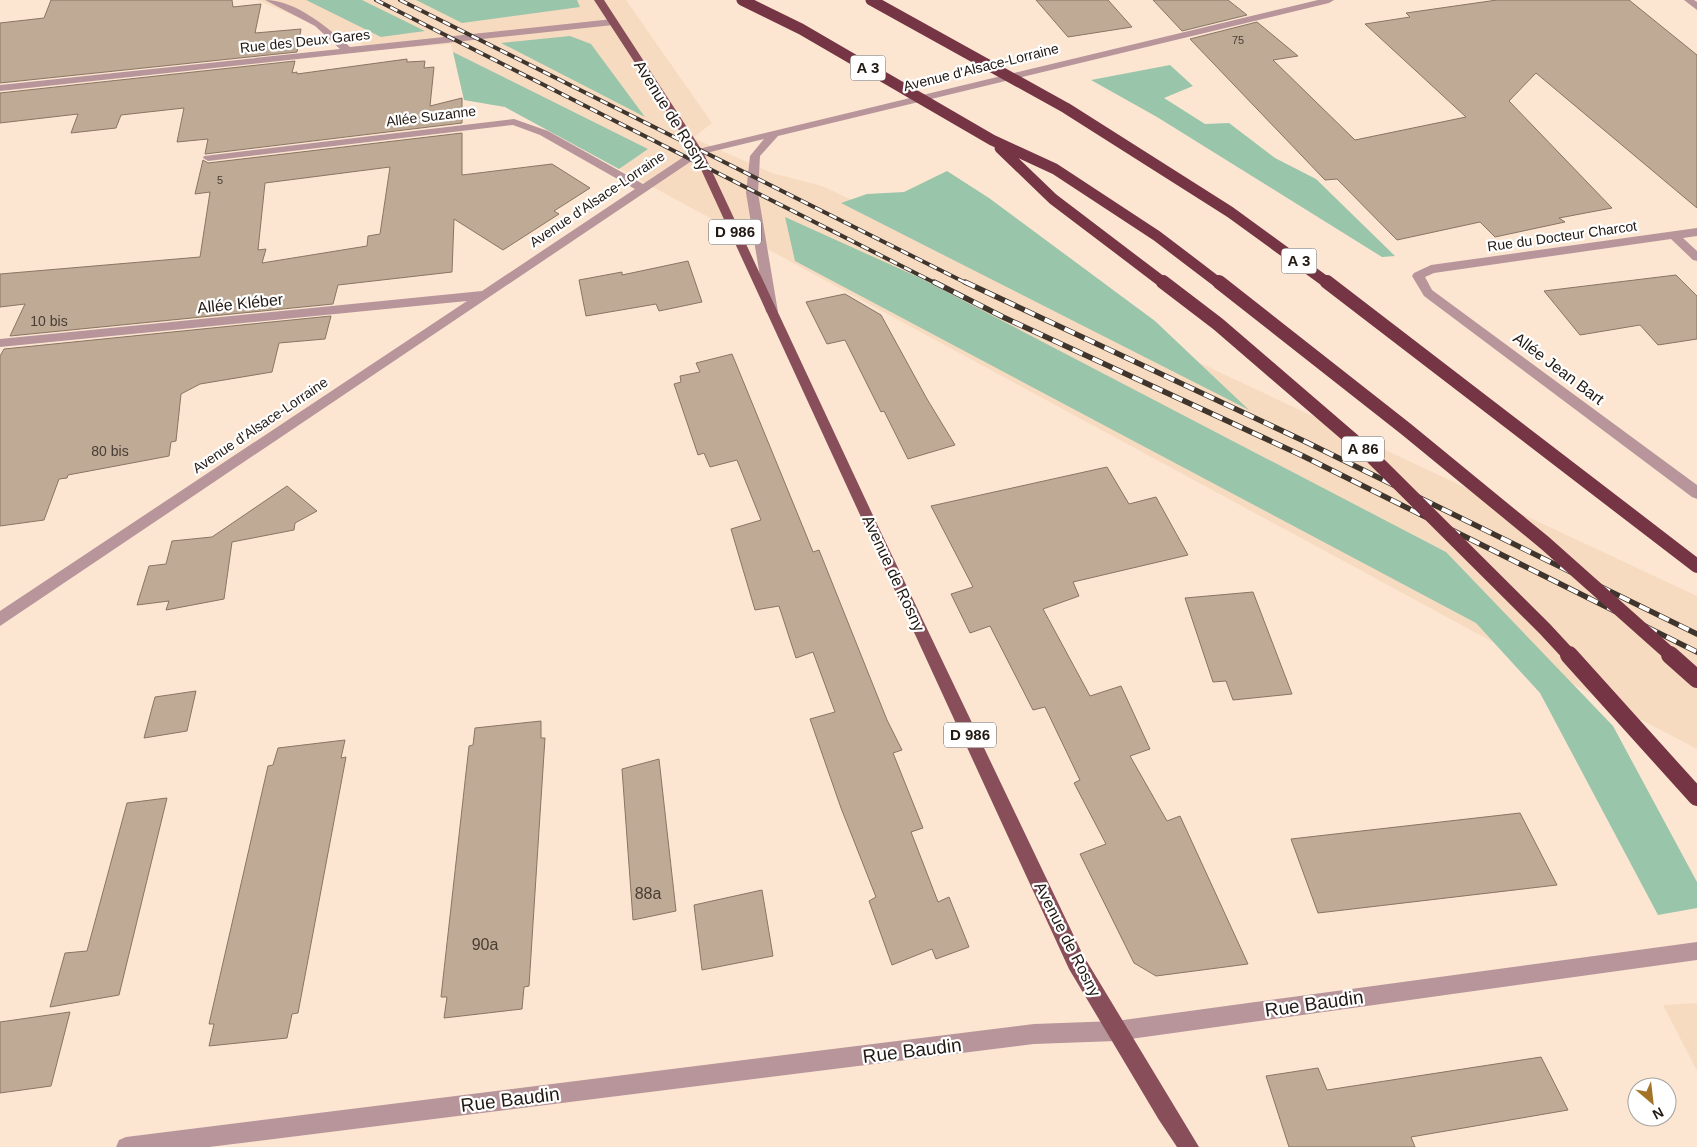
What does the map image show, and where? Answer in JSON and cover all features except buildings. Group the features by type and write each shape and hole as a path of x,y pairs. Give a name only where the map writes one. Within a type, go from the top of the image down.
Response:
{"highway":[{"name":"A 3","path":"742,0 801,29 992,140 1055,168 1157,236 1278,327 1545,543 1697,679"},
{"name":"A 3","path":"871,0 1066,108 1230,212 1364,309 1697,566"},
{"name":"A 86","path":"992,140 1053,199 1218,324 1368,453 1545,628 1697,797"}],"main road":[{"name":"Avenue de Rosny","path":"599,0 698,152 1076,962 1166,1113 1189,1147"}],"street":[{"path":"270,0 318,24 347,50"},
{"name":"Avenue d'Alsace-Lorraine","path":"0,618 698,152 1329,0"},
{"path":"1689,0 1697,7"},
{"name":"Rue des Deux Gares","path":"0,88 613,22"},
{"name":"Allée Suzanne","path":"208,158 514,122 544,133 642,188"},
{"path":"772,312 752,193 755,156 774,134"},
{"name":"Rue du Docteur Charcot","path":"1431,269 1697,232"},
{"path":"1674,236 1697,257"},
{"name":"Allée Jean Bart","path":"1431,269 1418,276 1428,292 1697,493"},
{"name":"Allée Kléber","path":"0,343 484,295"},
{"name":"Rue Baudin","path":"126,1147 1024,1036 1116,1031 1697,951"}],"shaded area":[{"path":"257,0 626,0 712,123 693,138 772,173 822,186 1697,596 1697,749 1515,654 505,107 464,100 451,44 375,50"},
{"path":"1697,1003 1697,1071 1663,1005"}],"green space":[{"path":"306,0 362,0 425,31 381,37"},
{"path":"416,0 577,0 580,7 462,23"},
{"path":"570,36 591,44 645,117 501,43"},
{"path":"453,52 648,149 619,169 505,107 464,100"},
{"path":"1170,65 1193,86 1164,98 1205,124 1229,123 1275,158 1316,179 1395,256 1382,257 1157,117 1091,80"},
{"path":"947,171 989,198 1155,321 1249,410 841,203 867,194 904,192"},
{"path":"785,217 918,277 1446,552 1613,726 1697,882 1697,908 1658,915 1540,693 1476,623 795,261"}],"railway":[{"path":"376,0 937,284"},
{"path":"400,0 968,284"},
{"path":"934,282 1003,317 1303,456 1697,652"},
{"path":"965,282 1306,442 1697,634"}]}
